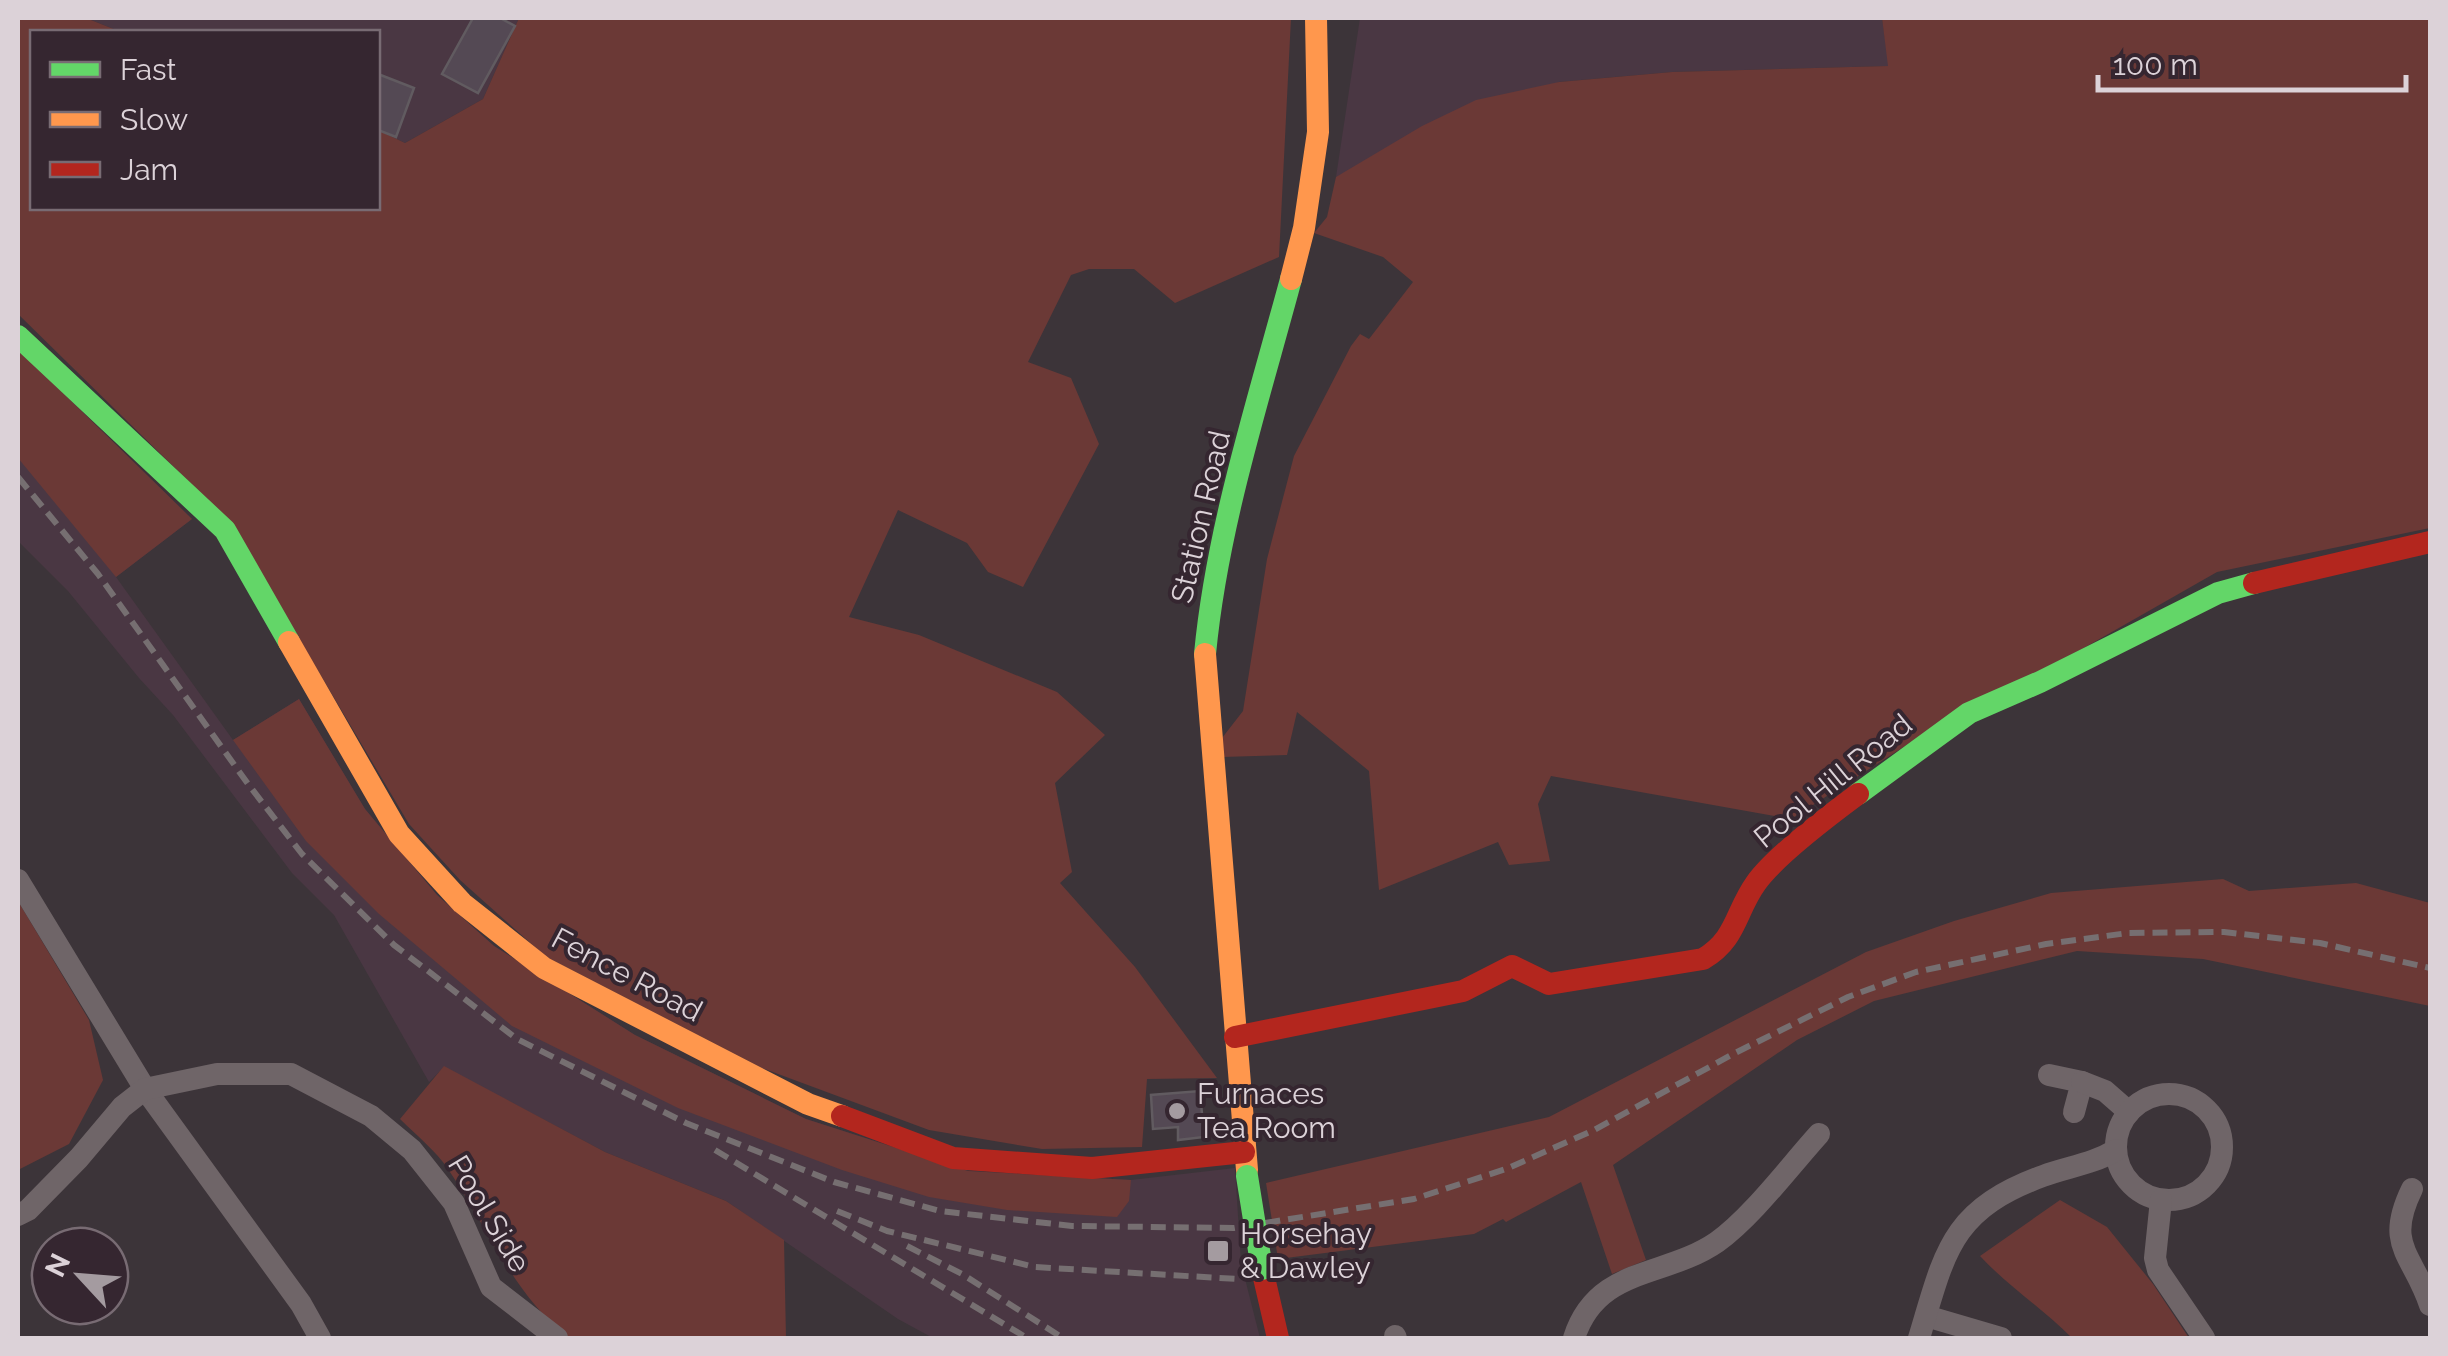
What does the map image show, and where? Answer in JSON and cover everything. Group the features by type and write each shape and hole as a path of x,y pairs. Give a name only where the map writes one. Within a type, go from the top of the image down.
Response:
{"street":[{"name":"Station Road","path":"1278,1338 1262,1268 1246,1164 1205,652 1209,612 1232,503 1304,228 1318,132 1316,18"},
{"name":"Fence Road","path":"18,336 225,530 400,834 462,904 544,968 808,1104 952,1158 1092,1168 1246,1164"},
{"name":"Pool Hill Road","path":"1235,1036 1463,991 1512,966 1548,984 1703,959 1722,948 1757,880 1828,816 1969,713 2218,593 2296,571 2430,542"},
{"path":"18,880 145,1089 302,1304 320,1338"},
{"name":"Pool Side","path":"145,1089 217,1074 290,1074 372,1116 412,1150 454,1203 490,1287 557,1338"},
{"path":"2049,1074 2105,1091 2130,1112"},
{"path":"2074,1112 2082,1082"},
{"path":"18,1215 28,1210 122,1107 145,1089"},
{"path":"2180,1096 2201,1105 2217,1126 2222,1149 2209,1182 2192,1195 2161,1200 2142,1193 2126,1179 2116,1150 2118,1133 2130,1112 2148,1098 2180,1096"},
{"path":"1574,1338 1585,1313 1602,1294 1624,1280 1716,1243 1820,1134"},
{"path":"2001,1338 1922,1327 1946,1252 1975,1211 2014,1188 2101,1159 2116,1150"},
{"path":"1800,1155 1819,1172"},
{"path":"2412,1189 2402,1209 2398,1231 2430,1305"},
{"path":"2161,1200 2155,1258 2158,1270 2204,1338"}],"shaded area":[{"path":"18,18 86,18 116,30 30,30 30,210 380,210 380,131 405,143 483,99 519,18 1291,18 1279,257 1175,303 1134,269 1089,269 1071,275 1028,362 1071,378 1099,444 1023,587 988,572 967,543 898,510 849,617 919,635 1057,692 1105,735 1055,783 1072,872 1060,883 1135,967 1217,1078 1147,1079 1142,1147 1042,1149 929,1130 762,1068 546,957 460,880 409,824 229,521 18,314"},
{"path":"86,18 519,18 483,99 405,143 380,131 380,30 116,30"},
{"path":"1360,18 1882,18 1889,66 1672,72 1559,82 1336,177"},
{"path":"1882,18 2430,18 2430,528 2217,572 2082,649 1963,709 1791,819 1551,776 1538,804 1550,861 1509,865 1498,842 1379,890 1369,771 1297,712 1287,755 1222,757 1222,738 1243,711 1267,559 1294,456 1351,346 1360,334 1369,339 1413,282 1383,257 1314,233 1327,217 1336,177 1422,126 1476,100 1559,82 1672,72 1888,66"},
{"path":"18,349 192,519 116,577 233,740 299,699 365,809 437,895 494,946 635,1035 806,1119 968,1171 1131,1180 1235,1168 1241,1263 1260,1338 933,1338 898,1319 726,1201 605,1152 444,1067 429,1082 334,915 292,873 173,715 68,591 18,541"},
{"path":"18,349 192,519 116,577 18,458"},
{"path":"299,699 365,809 437,895 494,946 635,1035 806,1119 968,1171 1131,1180 1129,1201 1117,1217 1007,1210 929,1197 842,1170 678,1108 512,1026 379,914 306,841 233,740"},
{"path":"2223,879 2249,891 2356,883 2430,903 2430,1006 2203,959 2077,951 1874,1001 1797,1040 1613,1165 1646,1260 1612,1274 1581,1182 1506,1222 1503,1219 1474,1234 1278,1259 1266,1183 1549,1117 1866,952 1954,921 2051,893"},
{"path":"18,901 89,1020 103,1080 69,1144 18,1170"},
{"path":"444,1066 605,1152 726,1201 784,1240 786,1338 568,1338 516,1280 443,1162 400,1119"},
{"path":"2060,1200 2107,1227 2153,1284 2189,1338 2072,1338 1980,1256"}],"building":[{"path":"473,18 500,18 515,26 478,93 442,74"},
{"path":"380,75 414,88 396,137 380,131"},
{"name":"Furnaces Tea Room","path":"1200,1091 1204,1137 1178,1140 1178,1127 1153,1129 1151,1095"}],"railway":[{"path":"18,477 98,574 302,854 394,945 517,1039 686,1123 834,1182 940,1211 1072,1226 1234,1228 1414,1199 1506,1169 1594,1130 1848,997 1916,972 2046,944 2128,933 2224,932 2320,943 2430,968"},
{"path":"715,1150 1027,1338"},
{"path":"837,1211 887,1231 1035,1267 1237,1279"},
{"path":"907,1246 962,1274 1063,1338"}],"traffic: fast":[{"path":"1205,654 1229,512 1291,279"},
{"path":"18,336 225,530 289,642"},
{"path":"1858,794 1969,713 2218,593 2254,583"},
{"path":"1247,1176 1262,1269"}],"traffic: slow":[{"path":"1291,279 1304,228 1318,132 1316,18"},
{"path":"289,642 399,834 462,903 544,968 808,1104 842,1116"},
{"path":"1205,654 1247,1170"}],"traffic: jam":[{"path":"2254,583 2430,542"},
{"path":"1235,1037 1463,991 1512,966 1549,984 1703,959 1723,943 1765,872 1858,794"},
{"path":"842,1116 953,1158 1092,1168 1244,1152"},
{"path":"1262,1269 1278,1338"}],"place":[{"name":"Furnaces Tea Room","path":"1177,1111"},
{"name":"Horsehay & Dawley","path":"1218,1251"}]}
